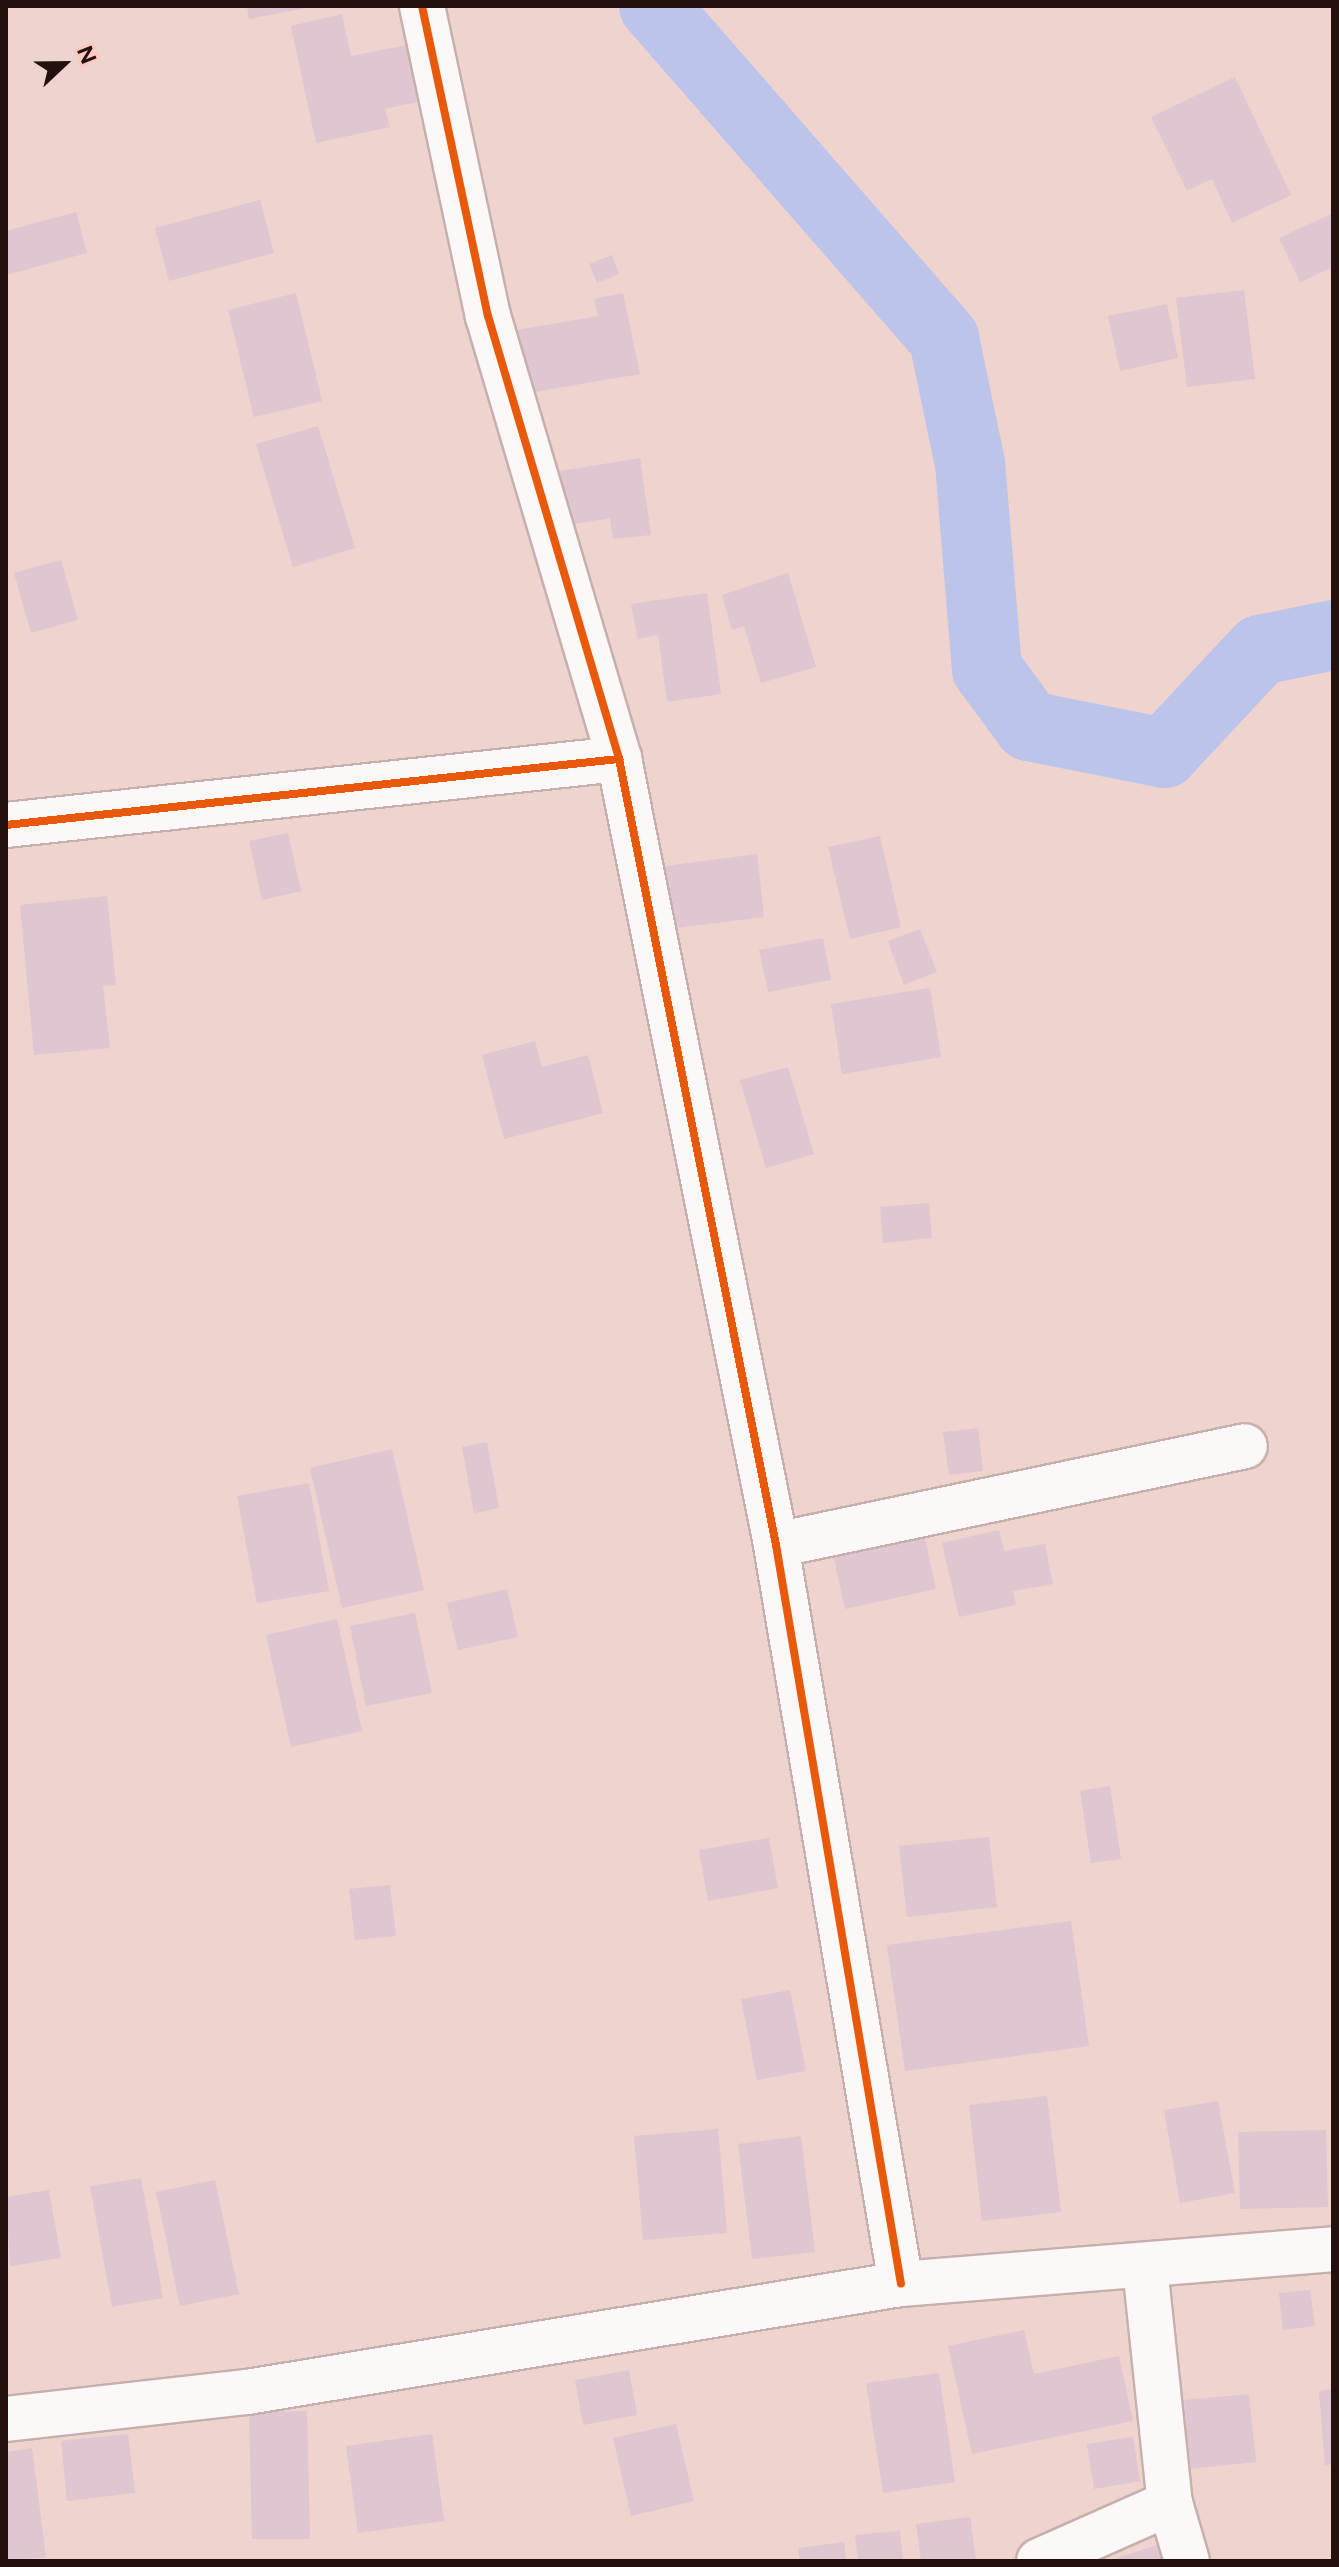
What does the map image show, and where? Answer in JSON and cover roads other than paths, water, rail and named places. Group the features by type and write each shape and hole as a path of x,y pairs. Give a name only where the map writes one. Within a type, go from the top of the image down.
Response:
{"main road":[{"path":"422,6 488,316 619,759 776,1545 901,2284"},
{"path":"6,825 619,759"},
{"path":"776,1545 1245,1446"},
{"path":"6,2419 247,2392 901,2284 1145,2267 1333,2249"},
{"path":"1145,2267 1170,2503 1187,2561"},
{"path":"1039,2561 1170,2503"}],"waterway":[{"path":"654,6 944,339 970,463 987,669 1029,726 1164,753 1260,650 1333,635"}]}
